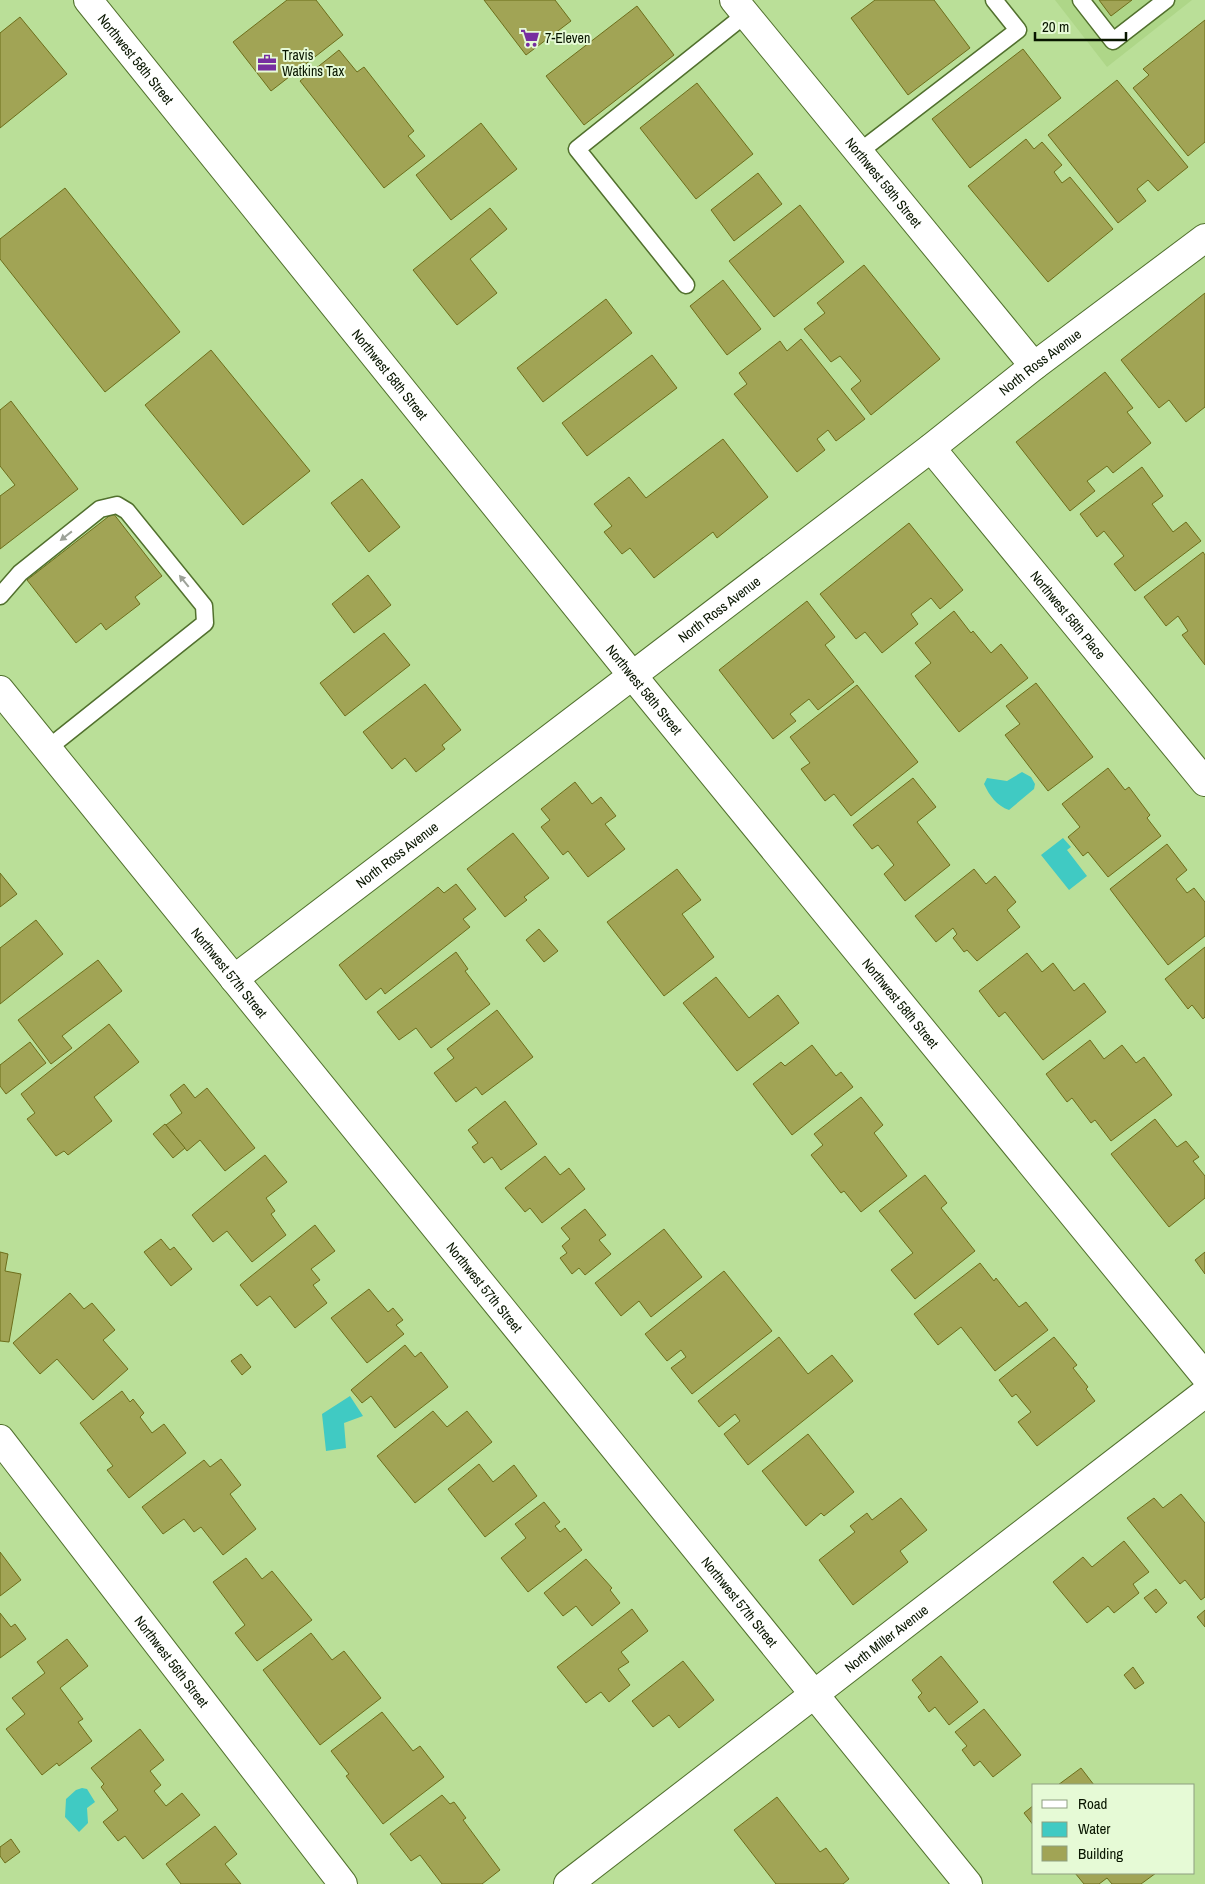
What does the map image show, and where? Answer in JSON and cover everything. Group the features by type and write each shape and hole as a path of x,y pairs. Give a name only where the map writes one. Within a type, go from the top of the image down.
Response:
{"street":[{"name":"Northwest 58th Street","path":"88,0 632,675 1205,1376"},
{"name":"Northwest 59th Street","path":"740,7 1034,366"},
{"name":"North Ross Avenue","path":"234,979 931,448 1034,366 1205,238"},
{"name":"Northwest 58th Place","path":"931,448 1205,782"},
{"name":"Northwest 57th Street","path":"0,690 968,1884"},
{"name":"North Miller Avenue","path":"568,1884 1205,1393"},
{"name":"Northwest 56th Street","path":"0,1439 343,1884"}],"lane":[{"path":"859,152 1018,30 994,0"},
{"path":"1081,0 1113,40 1166,0"},
{"path":"686,285 577,149 740,7"},
{"path":"0,596 20,572 100,509 117,505 127,510 204,606 205,623 48,749"}],"shaded area":[{"path":"1055,0 1192,0 1107,67"}],"water":[{"path":"1022,772 1031,777 1035,784 1034,789 1009,810 994,800 984,784 987,778 1007,781"},
{"path":"1063,838 1071,847 1067,850 1087,876 1069,890 1041,855"},
{"path":"350,1396 363,1416 344,1423 346,1448 326,1451 322,1414"},
{"path":"87,1789 95,1802 87,1808 88,1823 79,1832 65,1817 66,1799 76,1790"}],"building":[{"path":"287,0 316,0 343,35 271,91 233,42"},
{"name":"7-Eleven","path":"484,0 555,0 571,21 526,55"},
{"path":"875,0 934,0 970,48 908,95 851,18"},
{"path":"1099,0 1132,0 1111,16"},
{"path":"637,6 674,55 584,125 546,76"},
{"path":"20,17 67,74 0,128 0,33"},
{"path":"1205,20 1205,142 1188,156 1133,88 1149,75 1143,69"},
{"path":"1023,49 1061,98 970,168 932,119"},
{"path":"339,50 357,72 364,67 414,131 408,136 425,156 384,188 300,81"},
{"path":"1117,80 1188,167 1158,191 1148,180 1137,189 1146,201 1118,223 1048,135"},
{"path":"697,83 753,154 696,199 640,128"},
{"path":"481,123 517,169 451,220 416,175"},
{"path":"1026,139 1034,149 1042,142 1062,165 1054,172 1062,183 1070,177 1113,229 1048,282 968,186"},
{"path":"758,173 782,204 734,241 711,210"},
{"path":"65,188 180,332 105,392 0,259 0,239"},
{"path":"800,205 844,262 774,317 729,261"},
{"path":"490,208 507,229 470,259 497,293 457,325 413,270"},
{"path":"864,265 940,359 871,415 851,389 861,381 840,356 831,362 804,329 825,313 817,303"},
{"path":"723,280 761,329 727,355 690,306"},
{"path":"1205,293 1205,407 1186,422 1169,400 1159,408 1121,360"},
{"path":"606,299 632,333 543,402 517,368"},
{"path":"801,339 865,419 836,441 828,430 817,439 825,450 797,472 734,394 747,384 739,373 780,341 787,351"},
{"path":"211,350 310,471 243,525 145,405"},
{"path":"652,355 677,388 587,456 562,423"},
{"path":"1105,372 1133,408 1127,412 1151,443 1113,473 1107,466 1087,481 1095,491 1070,511 1016,442"},
{"path":"11,401 78,489 0,549 0,496 15,485 0,466 0,410"},
{"path":"723,439 768,497 717,538 713,532 654,578 630,548 622,554 604,532 612,526 594,504 629,477 646,498"},
{"path":"1142,467 1163,496 1152,504 1173,532 1186,522 1201,541 1135,591 1114,564 1124,556 1104,531 1097,537 1080,514"},
{"path":"362,479 400,527 369,552 331,503"},
{"path":"113,513 162,576 135,597 140,604 106,630 101,623 76,643 27,580"},
{"path":"909,523 963,590 940,609 931,598 911,614 918,624 882,653 865,632 856,639 820,594"},
{"path":"1203,552 1205,555 1205,665 1182,635 1188,631 1178,616 1166,626 1144,597"},
{"path":"368,575 391,605 354,633 332,604"},
{"path":"807,601 835,637 825,645 854,682 818,710 809,699 790,714 796,721 773,739 719,670"},
{"path":"954,611 971,633 973,631 991,653 1001,644 1028,678 959,732 915,676 931,663 915,643"},
{"path":"384,633 410,665 345,716 320,683"},
{"path":"1036,683 1093,757 1048,791 1005,735 1020,724 1006,706"},
{"path":"425,684 461,730 442,745 445,749 416,772 405,758 392,769 363,732"},
{"path":"857,685 918,762 851,816 834,794 825,801 801,769 810,763 790,737"},
{"path":"1108,768 1125,790 1129,787 1150,815 1147,818 1161,836 1108,877 1088,852 1083,856 1068,837 1080,827 1062,804"},
{"path":"913,778 936,807 917,822 950,865 905,901 884,874 894,865 878,845 872,849 853,825"},
{"path":"575,782 592,804 601,797 616,816 605,824 625,849 588,877 568,851 563,855 541,827 550,820 541,809"},
{"path":"513,833 549,878 524,897 527,900 505,917 467,869"},
{"path":"1167,844 1187,870 1176,879 1187,893 1194,888 1205,902 1205,936 1168,965 1110,889"},
{"path":"677,869 701,900 682,914 714,957 664,996 607,922"},
{"path":"974,869 986,884 995,876 1016,902 1007,910 1020,927 977,961 967,950 964,952 953,938 957,934 953,928 936,942 915,916"},
{"path":"0,873 17,894 0,907"},
{"path":"456,884 476,909 463,919 470,927 385,994 381,988 366,1000 339,965 438,887 444,893"},
{"path":"36,920 63,954 0,1004 0,948"},
{"path":"539,929 558,951 544,962 526,940"},
{"path":"1205,947 1205,1017 1203,1019 1192,1005 1188,1009 1165,979"},
{"path":"456,952 468,969 465,971 490,1004 431,1048 416,1028 399,1040 377,1012"},
{"path":"1027,953 1042,972 1053,963 1074,991 1084,983 1106,1012 1043,1060 1005,1012 999,1017 979,991"},
{"path":"98,960 122,991 62,1036 72,1048 51,1064 18,1020"},
{"path":"716,977 749,1018 778,995 799,1023 737,1071 683,1003"},
{"path":"497,1010 533,1057 482,1095 476,1087 456,1102 434,1073 454,1058 447,1049"},
{"path":"109,1024 139,1062 94,1097 112,1121 68,1155 64,1151 56,1156 27,1119 35,1113 21,1094"},
{"path":"1090,1040 1104,1059 1122,1045 1136,1063 1144,1057 1172,1095 1111,1141 1095,1120 1091,1123 1072,1098 1067,1102 1046,1074"},
{"path":"30,1042 46,1063 6,1094 0,1086 0,1065"},
{"path":"812,1045 836,1076 841,1072 853,1087 792,1135 753,1084 781,1062 785,1066"},
{"path":"184,1084 195,1098 207,1088 255,1148 225,1171 200,1140 187,1151 166,1125 182,1113 170,1095"},
{"path":"861,1097 883,1125 874,1133 907,1176 861,1212 844,1191 841,1193 811,1155 823,1145 814,1134"},
{"path":"505,1101 537,1144 501,1170 492,1157 484,1163 472,1147 478,1143 468,1130"},
{"path":"1155,1119 1177,1147 1186,1141 1199,1157 1193,1161 1205,1176 1205,1198 1169,1227 1111,1154"},
{"path":"165,1124 185,1148 173,1158 153,1134"},
{"path":"265,1155 287,1182 266,1198 275,1211 271,1214 286,1235 252,1262 227,1231 213,1242 192,1215"},
{"path":"545,1156 560,1175 569,1168 585,1189 542,1223 530,1208 525,1212 505,1188"},
{"path":"925,1175 947,1203 941,1208 975,1251 915,1299 891,1270 913,1253 879,1211"},
{"path":"585,1209 606,1235 599,1240 611,1254 585,1275 579,1268 572,1274 560,1258 567,1253 562,1246 570,1239 561,1228"},
{"path":"315,1225 335,1251 311,1269 320,1280 313,1285 327,1303 295,1328 270,1296 257,1306 240,1285"},
{"path":"664,1229 702,1277 651,1317 639,1301 621,1316 595,1283"},
{"path":"161,1239 170,1250 174,1247 192,1269 171,1286 144,1252"},
{"path":"0,1252 8,1254 5,1271 21,1274 9,1342 0,1341"},
{"path":"1205,1252 1205,1274 1195,1260"},
{"path":"980,1263 994,1281 996,1278 1019,1307 1026,1302 1048,1330 995,1371 961,1327 938,1345 914,1314"},
{"path":"724,1271 772,1331 692,1394 671,1368 686,1357 681,1350 667,1361 645,1334"},
{"path":"369,1289 388,1312 393,1308 403,1320 396,1325 404,1334 367,1363 331,1318"},
{"path":"70,1293 84,1309 92,1303 115,1330 103,1340 128,1369 93,1400 57,1359 40,1374 13,1343"},
{"path":"779,1337 808,1374 832,1355 853,1381 748,1465 724,1434 740,1421 735,1414 719,1427 698,1401"},
{"path":"1054,1337 1077,1365 1073,1368 1088,1387 1086,1389 1095,1401 1037,1446 1018,1422 1031,1412 1016,1394 1012,1397 999,1380"},
{"path":"405,1345 415,1357 421,1352 448,1387 395,1428 371,1396 362,1403 351,1390"},
{"path":"241,1354 251,1367 242,1375 231,1361"},
{"path":"122,1391 130,1402 133,1399 144,1413 140,1417 152,1433 164,1424 186,1453 129,1498 107,1470 113,1466 80,1423"},
{"path":"433,1411 447,1427 467,1411 492,1442 415,1503 377,1456"},
{"path":"808,1434 854,1492 824,1516 821,1513 806,1526 762,1471"},
{"path":"221,1459 241,1485 230,1494 256,1529 223,1555 201,1527 194,1532 184,1519 163,1534 142,1507 204,1460 210,1467"},
{"path":"479,1464 493,1482 514,1465 537,1496 485,1537 448,1489"},
{"path":"1181,1494 1205,1523 1205,1597 1201,1600 1185,1580 1180,1584 1127,1518 1154,1498 1163,1508"},
{"path":"901,1498 927,1530 900,1551 908,1562 853,1605 819,1560 855,1532 850,1526 867,1513 872,1520"},
{"path":"544,1502 560,1522 555,1526 560,1532 565,1528 582,1550 528,1592 501,1558 526,1538 515,1524"},
{"path":"1124,1541 1149,1572 1133,1584 1139,1593 1114,1613 1108,1606 1087,1623 1053,1582 1083,1557 1092,1567"},
{"path":"0,1552 21,1580 0,1596"},
{"path":"246,1558 262,1579 272,1571 312,1620 257,1661 235,1633 245,1625 213,1582"},
{"path":"586,1559 612,1588 610,1590 620,1603 592,1626 576,1606 563,1616 544,1593"},
{"path":"1156,1589 1167,1603 1156,1613 1144,1598"},
{"path":"632,1609 648,1631 621,1652 629,1662 618,1669 630,1685 609,1702 601,1692 586,1703 557,1667"},
{"path":"1205,1610 1205,1627 1197,1617"},
{"path":"0,1613 11,1627 15,1624 26,1639 0,1658"},
{"path":"311,1633 332,1660 344,1651 381,1698 320,1745 263,1670"},
{"path":"67,1639 88,1666 60,1688 83,1719 78,1722 92,1741 59,1766 57,1763 42,1775 6,1729 25,1714 12,1698 45,1673 37,1662"},
{"path":"941,1656 978,1702 949,1725 935,1707 929,1712 918,1697 922,1693 912,1680"},
{"path":"683,1661 714,1700 679,1728 669,1715 653,1727 632,1701"},
{"path":"1133,1667 1144,1683 1135,1689 1124,1675"},
{"path":"984,1709 1021,1755 993,1777 980,1761 974,1766 962,1750 967,1746 955,1732"},
{"path":"382,1712 413,1751 420,1746 444,1777 383,1824 346,1776 349,1774 331,1751"},
{"path":"140,1729 164,1760 150,1771 161,1785 154,1791 166,1806 182,1793 200,1815 143,1859 125,1836 118,1841 103,1822 118,1810 101,1787 104,1784 91,1768"},
{"path":"1081,1768 1093,1784 1059,1784"},
{"path":"442,1795 450,1804 454,1802 466,1818 463,1820 500,1870 482,1884 442,1884 420,1855 411,1861 390,1834"},
{"path":"777,1797 820,1852 826,1848 849,1879 843,1884 776,1884 734,1830"},
{"path":"1032,1807 1032,1823 1024,1813"},
{"path":"215,1826 237,1854 225,1864 241,1884 181,1884 166,1864"},
{"path":"11,1839 20,1852 5,1863 0,1856 0,1847"},
{"path":"1076,1874 1155,1874 1141,1884 1112,1884 1107,1878 1099,1884 1084,1884"}],"place":[{"name":"7-Eleven","path":"530,38"},
{"name":"Travis Watkins Tax","path":"267,63"}]}
